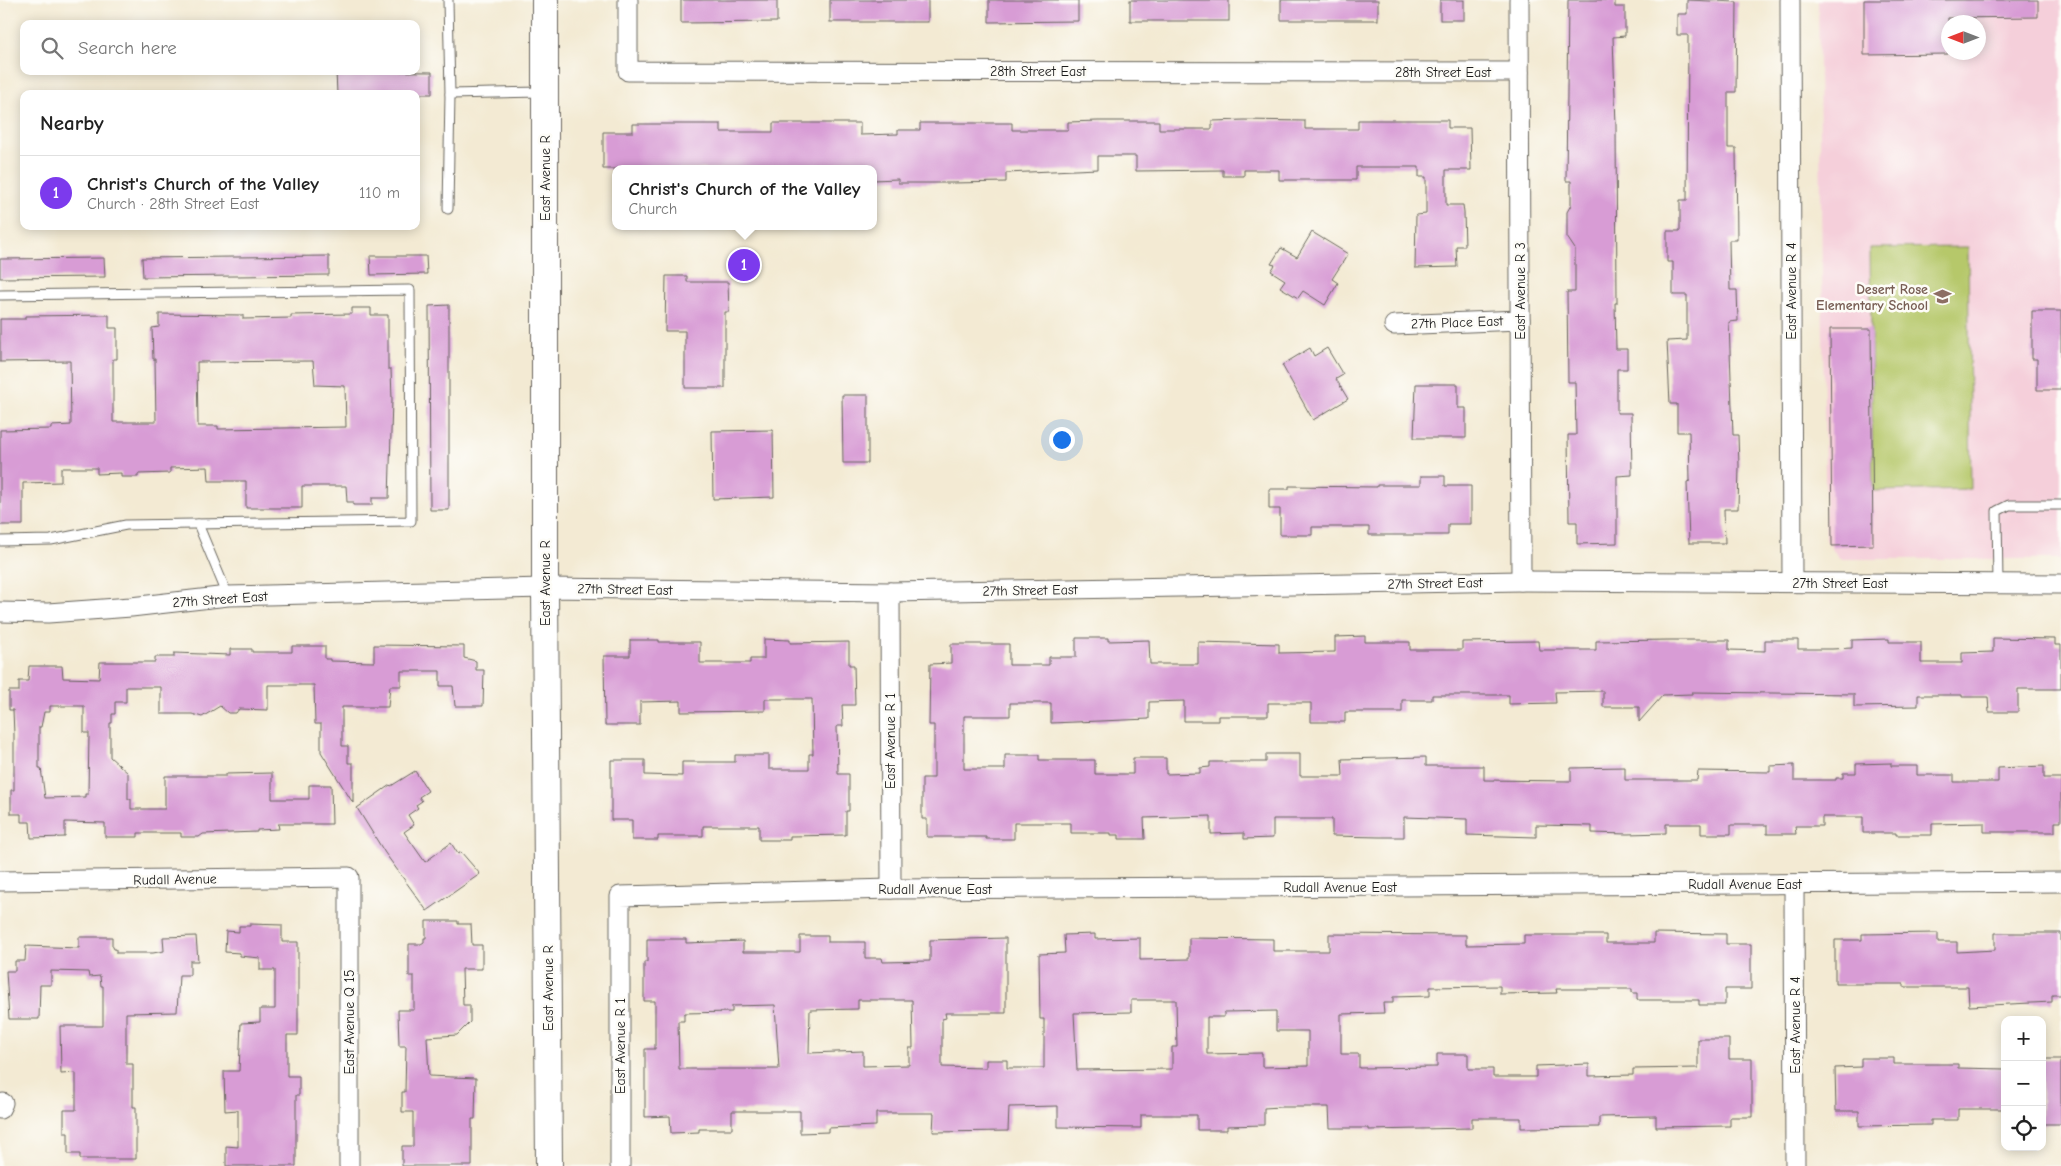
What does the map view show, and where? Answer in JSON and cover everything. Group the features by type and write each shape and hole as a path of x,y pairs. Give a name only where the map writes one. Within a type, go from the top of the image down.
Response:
{"main road":[{"name":"East Avenue R","path":"545,0 545,588 549,1166"}],"street":[{"name":"28th Street East","path":"628,0 628,71 1519,72"},
{"name":"East Avenue R 3","path":"1519,0 1521,581"},
{"name":"East Avenue R 4","path":"1790,0 1792,582"},
{"name":"27th Place East","path":"1394,325 1520,320"},
{"name":"27th Street East","path":"0,612 48,613 131,607 228,596 545,588 890,592 1521,581 2061,584"},
{"name":"East Avenue R 1","path":"890,592 891,889"},
{"name":"Rudall Avenue","path":"0,881 349,877"},
{"name":"East Avenue Q 15","path":"349,877 349,1166"},
{"name":"Rudall Avenue East","path":"620,896 891,889 2061,882"},
{"name":"East Avenue R 4","path":"1794,884 1795,1166"},
{"name":"East Avenue R 1","path":"620,896 620,1166"}],"lane":[{"path":"448,0 450,94 448,209"},
{"path":"450,94 545,92"},
{"path":"0,295 410,290 411,521 126,525 52,540 0,541"},
{"path":"1998,584 1997,511 2009,505 2061,504"},
{"path":"198,524 228,596"}],"shaded area":[{"name":"Desert Rose Elementary School","path":"1818,0 2061,0 2061,559 1840,559 1826,541"}],"green space":[{"path":"1968,247 1971,489 1873,491 1870,248"}],"building":[{"path":"681,0 777,0 777,22 681,23"},
{"path":"830,0 928,0 928,22 830,22"},
{"path":"989,0 1078,0 1078,21 989,22"},
{"path":"1130,0 1229,0 1229,21 1130,21"},
{"path":"1281,0 1378,0 1378,20 1281,20"},
{"path":"1440,0 1464,0 1464,20 1440,20"},
{"path":"1568,0 1615,0 1615,7 1625,7 1625,36 1613,37 1616,126 1617,303 1615,303 1616,349 1627,349 1627,369 1617,369 1617,413 1631,413 1632,475 1617,476 1617,543 1577,544 1577,522 1569,522 1568,435 1576,435 1575,382 1568,382 1567,292 1575,292 1575,249 1567,237 1567,212 1571,205 1571,181 1566,181"},
{"path":"1687,0 1737,2 1736,92 1728,92 1728,148 1736,148 1737,240 1729,240 1730,290 1737,290 1738,321 1729,322 1733,435 1738,435 1739,466 1738,509 1724,509 1725,543 1689,543 1687,482 1690,481 1689,432 1677,432 1677,404 1670,404 1667,341 1687,340 1687,295 1673,295 1673,262 1667,262 1667,231 1680,231 1680,200 1687,200 1688,35 1677,35 1677,14 1687,14"},
{"path":"1864,0 2038,0 2038,17 1986,18 1986,15 1941,15 1941,54 1864,55"},
{"path":"420,72 432,72 432,94 420,94 420,90 337,90 336,75 420,75"},
{"path":"1358,120 1448,120 1448,128 1470,128 1471,170 1446,170 1446,205 1463,205 1464,213 1465,246 1456,246 1457,267 1415,268 1416,215 1426,214 1426,177 1419,177 1419,167 1356,167 1356,180 1279,180 1279,170 1244,170 1244,176 1223,176 1223,170 1136,171 1136,156 1098,156 1098,169 1006,173 1006,182 952,183 898,183 898,179 877,180 877,165 612,165 612,169 603,169 603,132 633,132 633,124 721,124 721,132 773,132 773,123 860,123 860,135 898,134 898,130 920,130 920,123 1012,123 1012,130 1068,130 1068,122 1098,121 1159,121 1159,129 1212,129 1212,121 1305,121 1305,129 1358,129"},
{"path":"1312,232 1348,254 1332,279 1338,283 1325,305 1303,291 1298,298 1280,287 1285,280 1271,271 1275,265 1271,264 1281,248 1297,257"},
{"path":"329,256 329,275 143,277 142,258"},
{"path":"370,256 426,256 427,274 371,275"},
{"path":"104,258 105,277 0,278 0,259"},
{"path":"666,276 687,276 687,282 728,282 729,312 725,312 725,388 685,388 685,331 665,331"},
{"path":"449,305 449,510 430,510 429,306"},
{"path":"352,308 371,308 371,315 388,315 388,369 391,369 392,400 389,498 372,498 372,505 353,505 353,502 347,502 346,486 302,486 302,508 246,508 246,481 209,481 208,467 170,468 170,473 138,474 138,477 121,477 121,473 97,474 97,468 61,468 61,482 23,483 23,525 0,525 0,430 51,429 51,426 71,425 70,361 0,362 0,319 25,319 25,316 109,315 109,328 117,328 117,359 113,359 113,422 156,422 155,359 153,359 152,328 159,327 159,314 243,315 243,319 291,318 291,315 352,314","holes":["313,361 315,385 345,386 346,427 218,429 218,426 198,426 197,362"]},
{"path":"2032,311 2061,311 2061,390 2037,390 2037,359 2032,359"},
{"path":"1830,329 1871,329 1873,545 1832,546"},
{"path":"1310,348 1314,356 1327,348 1343,375 1336,379 1348,399 1313,420 1282,365"},
{"path":"1416,384 1458,384 1458,408 1466,408 1466,438 1414,438"},
{"path":"842,395 868,395 868,463 843,463"},
{"path":"773,430 774,497 713,499 712,431"},
{"path":"1421,476 1445,476 1445,486 1471,486 1471,524 1448,524 1448,535 1369,535 1369,527 1312,527 1312,535 1280,535 1280,509 1269,509 1269,489 1289,489 1289,486 1377,487 1377,485 1421,485"},
{"path":"1365,636 1365,642 1410,642 1410,650 1462,650 1462,642 1538,641 1539,650 1596,650 1596,641 1729,640 1729,650 1765,651 1765,640 1798,640 1798,649 1832,649 1852,648 1852,640 1889,639 1889,642 1921,642 1921,663 1962,663 1962,653 1993,652 1993,638 2055,639 2055,645 2061,645 2061,689 2018,689 2018,712 1989,712 1988,697 1962,697 1962,695 1918,695 1918,706 1854,707 1854,694 1692,692 1692,694 1663,695 1639,722 1639,707 1603,707 1603,691 1555,692 1556,703 1509,704 1509,695 1432,695 1432,700 1402,700 1402,712 1345,712 1345,722 1311,722 1311,703 1268,703 1268,716 1218,716 1218,721 1184,721 1184,701 1149,702 1149,719 1051,723 1051,703 1010,703 1010,716 964,716 964,769 1005,769 1005,755 1039,755 1039,760 1095,760 1095,774 1133,774 1133,758 1166,758 1166,774 1200,773 1200,768 1210,767 1210,762 1266,762 1266,754 1300,754 1300,776 1343,776 1342,759 1426,757 1426,766 1484,766 1484,780 1571,781 1571,768 1625,767 1625,780 1697,780 1698,771 1770,772 1770,766 1794,765 1794,780 1836,780 1836,778 1843,778 1843,773 1856,773 1856,764 1891,763 1891,766 1917,766 1917,775 1954,775 1954,782 1998,782 1998,768 2044,766 2044,778 2061,778 2061,822 2055,822 2055,832 1984,832 1984,823 1932,824 1932,835 1863,833 1863,817 1822,817 1822,826 1795,826 1796,834 1767,834 1767,825 1731,825 1731,834 1701,834 1701,824 1666,824 1666,833 1627,834 1592,833 1592,826 1536,825 1536,837 1467,835 1467,819 1404,817 1404,837 1379,837 1332,836 1332,819 1273,819 1273,838 1244,839 1244,833 1211,834 1211,816 1144,818 1145,839 1119,839 1119,835 1111,835 1111,833 1071,833 1071,823 1014,823 1014,839 927,837 927,819 922,819 922,778 934,778 934,725 929,725 930,664 951,663 951,644 1009,644 1009,665 1049,665 1049,657 1076,657 1076,638 1108,638 1108,641 1149,640 1150,664 1198,664 1198,642 1279,644 1279,653 1335,652 1335,637"},
{"path":"764,639 790,640 790,643 849,642 849,665 854,665 855,705 842,705 843,726 837,726 838,774 849,774 849,811 846,811 846,835 790,836 790,840 759,840 759,826 703,826 703,836 658,836 658,840 632,840 632,820 611,820 611,760 645,760 645,775 682,776 682,762 735,762 735,755 769,755 769,769 809,769 809,754 813,754 812,699 765,699 765,711 681,712 681,701 640,702 640,725 605,725 604,656 630,656 630,640 659,640 659,642 700,642 700,663 750,663 750,659 764,659"},
{"path":"374,645 464,646 464,658 476,661 476,670 484,670 483,706 455,706 453,686 440,686 440,671 401,671 401,686 390,686 388,707 342,707 342,746 348,746 348,763 353,763 353,803 321,752 321,724 315,724 314,685 268,685 268,710 239,709 236,713 228,713 220,706 202,717 192,714 161,714 161,687 126,687 126,702 115,702 115,714 112,714 112,723 110,723 110,757 128,773 128,799 131,799 131,809 165,809 165,776 226,776 226,774 272,773 272,799 309,799 309,785 331,785 332,824 278,824 279,829 257,830 257,832 203,834 199,837 181,837 181,833 138,833 138,837 105,837 105,823 65,822 65,837 31,838 30,822 21,822 21,814 11,814 11,790 14,790 14,735 13,710 9,710 9,691 19,691 19,681 28,681 29,666 62,666 63,678 99,679 100,662 155,662 155,657 174,657 174,653 230,655 230,649 252,649 252,652 292,652 292,646 325,646 325,659 330,659 330,661 374,662","holes":["50,706 84,706 84,733 89,733 88,794 85,794 85,797 45,798 41,768 39,768 39,727 41,727 44,712 50,712"]},
{"path":"415,771 428,791 419,797 422,801 416,805 418,808 408,815 414,825 404,832 425,862 451,843 458,854 461,852 480,874 427,911 385,853 357,808 390,785"},
{"path":"426,921 458,921 458,924 471,924 472,945 482,945 482,969 462,969 463,1005 470,1005 470,1022 457,1035 427,1037 429,1076 476,1078 475,1119 472,1119 472,1166 402,1166 402,1146 413,1146 413,1112 402,1112 402,1092 405,1092 406,1046 399,1046 398,1010 414,1010 414,976 409,976 409,944 421,944 424,942 424,938 426,938"},
{"path":"250,924 282,925 282,942 298,942 298,1035 287,1035 287,1076 299,1076 299,1095 296,1095 296,1166 226,1166 226,1146 238,1147 238,1110 225,1111 224,1071 239,1071 241,1023 260,1022 260,1009 275,1009 275,970 260,970 260,958 240,956 240,953 225,952 226,931 239,932 239,926 250,926"},
{"path":"1654,933 1726,934 1726,944 1751,944 1751,989 1725,989 1725,1005 1699,1005 1699,1000 1637,1000 1637,993 1632,993 1632,989 1556,989 1557,993 1500,994 1500,986 1430,987 1430,996 1393,997 1393,1003 1383,1003 1384,1013 1341,1014 1341,1054 1359,1054 1359,1068 1437,1067 1437,1054 1468,1054 1468,1069 1493,1069 1493,1077 1536,1077 1536,1066 1589,1064 1589,1076 1633,1075 1633,1069 1698,1068 1698,1039 1729,1039 1729,1059 1752,1059 1752,1117 1730,1117 1730,1126 1656,1127 1656,1116 1599,1117 1599,1127 1521,1128 1521,1118 1472,1118 1472,1128 1368,1130 1368,1128 1330,1128 1329,1107 1280,1107 1264,1108 1264,1125 1227,1126 1227,1130 1197,1130 1197,1115 1141,1115 1141,1128 1058,1127 1058,1106 1009,1107 1008,1131 933,1132 934,1113 876,1113 876,1126 828,1128 828,1132 800,1133 800,1111 732,1111 732,1129 699,1129 699,1132 671,1133 670,1116 645,1117 645,1049 655,1049 655,1001 644,1001 644,962 647,962 647,939 686,939 686,943 743,941 743,952 800,952 800,936 828,936 828,942 865,942 865,958 882,958 883,962 930,961 930,940 1006,938 1006,1013 945,1013 946,1018 942,1019 942,1067 986,1068 986,1060 1007,1060 1007,1068 1044,1068 1044,1019 1040,1019 1039,954 1065,953 1064,935 1095,934 1095,939 1140,938 1140,960 1189,959 1189,938 1273,939 1273,951 1329,951 1329,934 1466,935 1466,945 1524,944 1524,935 1606,935 1606,943 1654,943","holes":["858,1000 912,1000 913,1048 909,1048 909,1065 863,1066 863,1051 809,1053 810,1010 858,1009","1131,1000 1176,1000 1177,1047 1172,1047 1172,1069 1077,1070 1074,1013 1131,1012","775,1005 779,1069 679,1069 678,1021 684,1021 684,1013 732,1012 732,1006","1276,1011 1276,1031 1308,1031 1308,1066 1262,1067 1262,1053 1207,1054 1207,1017 1224,1017 1224,1012"]},
{"path":"1938,933 1938,942 1957,942 1957,952 1995,950 1995,933 2061,933 2061,995 2052,995 2052,1002 1969,1006 1968,987 1904,987 1904,984 1835,984 1835,940 1862,940 1862,934"},
{"path":"196,936 198,961 190,961 190,975 179,975 177,1012 126,1013 126,1064 133,1064 133,1107 136,1107 136,1159 80,1159 80,1154 68,1154 68,1133 64,1133 64,1110 76,1110 76,1073 61,1074 60,1026 103,1026 103,986 101,986 100,976 89,977 88,972 51,971 51,985 40,985 39,1019 9,1019 6,971 15,971 15,961 25,961 26,946 79,948 79,937 112,937 112,945 116,949 116,953 153,953 164,951 163,937"},
{"path":"1861,1058 1894,1058 1894,1064 1958,1064 1958,1068 2001,1069 2001,1109 1958,1109 1958,1120 1931,1120 1931,1125 1859,1126 1859,1111 1836,1111 1835,1068 1861,1067"},
{"path":"2046,1059 2061,1059 2061,1124 2046,1124"}],"place":[{"name":"Christ's Church of the Valley","path":"744,265"},
{"name":"Desert Rose Elementary School","path":"1942,297"}]}
